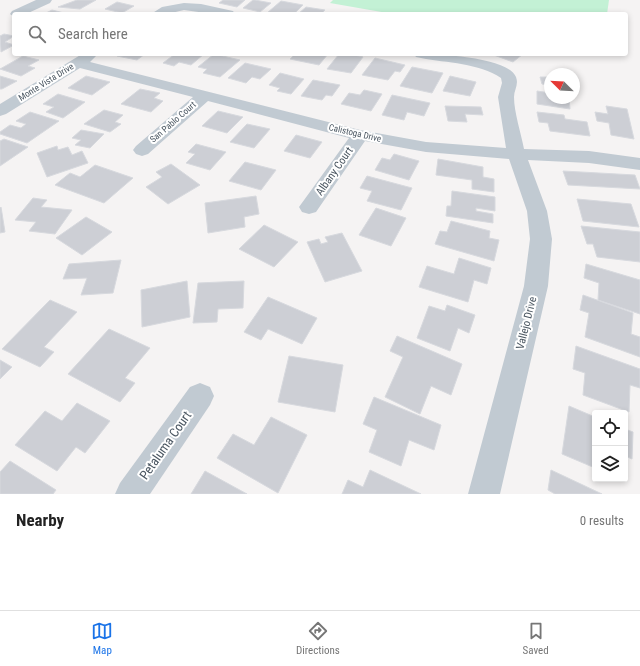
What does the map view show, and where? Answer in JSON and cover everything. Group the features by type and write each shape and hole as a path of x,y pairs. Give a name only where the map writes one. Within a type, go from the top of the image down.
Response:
{"street":[{"path":"20,12 46,0"},
{"path":"161,12 170,7 178,6 189,6 219,12"},
{"name":"Monte Vista Drive","path":"0,111 89,56"},
{"path":"432,56 484,65 499,70 508,76 510,83 506,96 516,153"},
{"name":"Calistoga Drive","path":"77,63 360,135 446,150 589,157 640,164"},
{"name":"San Pablo Court","path":"142,150 205,95"},
{"name":"Albany Court","path":"309,207 360,135"},
{"name":"Vallejo Drive","path":"484,494 536,286 541,239 537,211 516,153"},
{"name":"Petaluma Court","path":"131,494 200,396"}],"green space":[{"path":"333,0 609,0 607,12 382,12 330,3"}],"building":[{"path":"77,0 96,0 80,9 58,7"},
{"path":"223,0 245,0 237,7 219,3"},
{"path":"253,0 271,3 260,12 243,8"},
{"path":"281,1 303,5 296,12 268,12"},
{"path":"117,2 134,6 124,12 105,9"},
{"path":"306,7 325,10 323,12 300,12"},
{"path":"52,10 60,12 48,12"},
{"path":"4,34 12,36 12,37 5,42 12,44 12,46 1,52 0,36"},
{"path":"23,56 39,60 28,66 35,68 21,76 0,69"},
{"path":"117,56 142,56 137,60"},
{"path":"172,56 202,56 191,65 179,62 174,66 163,63"},
{"path":"212,56 223,56 240,60 220,77 203,73 207,69 198,67"},
{"path":"293,56 326,56 319,65 290,59"},
{"path":"337,56 363,57 351,73 327,69"},
{"path":"496,56 520,56 513,62"},
{"path":"375,58 405,65 400,72 395,71 388,80 362,75"},
{"path":"245,63 271,69 260,79 252,77 246,83 228,78"},
{"path":"412,67 443,73 432,93 400,86"},
{"path":"280,73 304,79 291,94 277,91 280,88 269,85"},
{"path":"0,76 17,81 0,89"},
{"path":"86,76 110,82 92,95 68,88"},
{"path":"450,76 476,82 470,96 443,91"},
{"path":"540,77 544,77 544,84 542,84"},
{"path":"313,80 340,85 332,96 326,95 322,100 301,96"},
{"path":"140,89 160,93 154,98 163,101 151,112 121,104"},
{"path":"364,90 382,94 371,111 341,104 349,93 360,95"},
{"path":"537,91 544,92 544,104 570,104 570,109 537,104"},
{"path":"58,94 85,102 63,118 46,112 54,107 43,104"},
{"path":"392,95 430,103 424,116 407,112 404,120 382,115"},
{"path":"445,106 481,107 483,115 465,114 467,122 448,121"},
{"path":"606,106 627,109 634,139 611,135 609,123 597,121 595,112 608,114"},
{"path":"104,110 123,115 115,122 121,124 110,132 84,124"},
{"path":"218,111 243,117 227,133 202,126"},
{"path":"30,112 59,121 27,143 0,134 0,132 10,125 21,128 26,124 16,121"},
{"path":"537,112 564,115 565,119 587,122 590,136 550,131 548,123 539,122"},
{"path":"247,124 270,129 254,148 230,142"},
{"path":"81,130 104,134 90,148 75,145 81,140 72,138"},
{"path":"296,135 322,142 310,158 284,151"},
{"path":"4,139 28,147 0,166 0,141"},
{"path":"196,144 226,152 210,170 186,163 195,154 188,152"},
{"path":"57,146 58,150 68,147 72,155 82,151 88,163 47,177 37,153"},
{"path":"394,154 419,161 409,180 375,170 382,158 390,160"},
{"path":"438,159 483,167 483,177 494,179 494,192 472,189 472,180 436,175"},
{"path":"245,162 276,170 261,190 229,181"},
{"path":"171,164 200,185 168,204 146,187 162,177 156,172"},
{"path":"95,165 133,178 104,203 55,185 70,173 80,177"},
{"path":"563,171 635,175 640,189 568,185"},
{"path":"367,176 412,188 401,210 367,201 372,191 360,188"},
{"path":"452,191 495,197 495,211 476,208 476,211 493,214 493,223 446,216 447,206 451,206"},
{"path":"256,196 259,214 244,217 245,227 208,233 205,203"},
{"path":"33,198 47,200 41,207 72,210 55,234 29,231 36,222 15,220"},
{"path":"577,199 631,204 639,227 583,221"},
{"path":"1,207 5,232 0,233 0,208"},
{"path":"376,208 406,218 391,246 359,235"},
{"path":"86,217 112,232 82,255 56,238"},
{"path":"451,221 490,231 489,238 499,240 494,261 435,244 440,231 447,232"},
{"path":"264,225 298,242 274,267 239,249"},
{"path":"581,226 640,232 640,262 597,257 593,244 587,244"},
{"path":"342,233 362,271 325,282 307,242 319,239 321,244 328,242 325,237"},
{"path":"459,258 491,268 487,284 474,280 468,302 419,287 427,266 454,274"},
{"path":"121,260 113,293 81,295 87,278 63,279 69,264"},
{"path":"586,264 640,280 640,314 598,300 599,283 584,278"},
{"path":"187,281 190,317 142,327 141,290"},
{"path":"244,281 243,308 218,309 217,322 193,323 198,283"},
{"path":"583,295 633,313 631,334 640,337 640,357 585,337 589,313 580,310"},
{"path":"268,297 317,318 302,344 268,329 261,340 244,332"},
{"path":"50,300 77,312 44,347 54,352 40,367 2,349"},
{"path":"447,305 475,315 469,333 458,328 450,351 417,338 429,306 445,311"},
{"path":"109,329 150,348 125,378 135,383 120,402 68,374"},
{"path":"397,336 462,364 451,395 431,386 420,414 385,397 403,357 390,351"},
{"path":"576,346 640,369 640,388 630,385 629,412 628,410 624,410 583,395 585,373 573,369"},
{"path":"289,356 343,365 335,412 278,402"},
{"path":"0,360 12,367 0,379"},
{"path":"374,397 441,425 434,450 409,440 401,466 369,452 377,430 363,424"},
{"path":"77,403 110,421 85,453 76,447 57,471 15,445 45,411 62,421"},
{"path":"569,406 592,416 592,467 562,454"},
{"path":"271,417 307,435 278,493 217,458 233,434 254,445"},
{"path":"628,430 633,432 632,459 628,457"},
{"path":"10,461 56,490 53,494 0,494 0,472"},
{"path":"370,470 421,494 342,494 348,480 363,487"},
{"path":"551,470 602,494 555,494 548,490"},
{"path":"205,471 247,494 191,494"}]}
